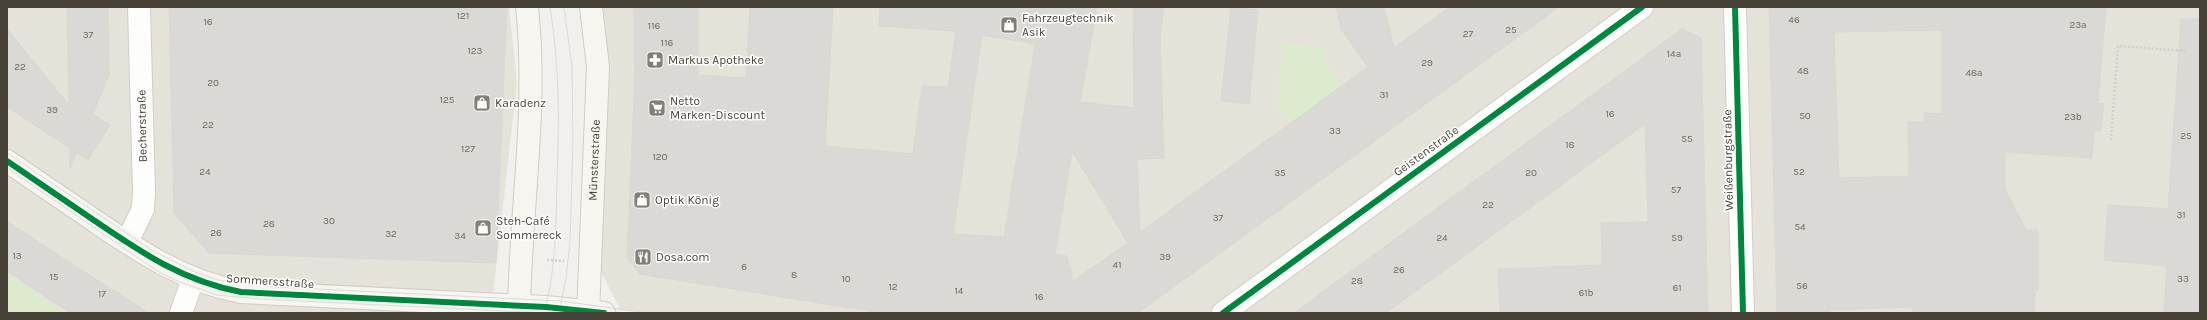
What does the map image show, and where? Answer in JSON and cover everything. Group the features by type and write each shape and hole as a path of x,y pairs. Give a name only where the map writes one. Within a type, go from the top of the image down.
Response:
{"street":[{"name":"Becherstraße","path":"127,242 143,209 144,192 139,7"},
{"path":"519,309 530,111 530,40 527,7"},
{"name":"Münsterstraße","path":"591,7 598,67 590,263 593,312"},
{"name":"Geistenstraße","path":"1223,313 1642,7"},
{"name":"Weißenburgstraße","path":"1735,7 1742,313"},
{"name":"Sommersstraße","path":"7,161 171,270 215,287 241,292 519,309 593,312"},
{"path":"181,313 193,279"}],"path":[{"path":"2111,140 2118,46 2186,51"},
{"path":"522,258 590,263"}],"shaded area":[{"path":"7,7 509,7 517,82 491,313 7,313"},
{"path":"597,7 2200,7 2200,313 648,313 620,309 597,264"}],"green space":[{"path":"1282,42 1322,48 1327,66 1342,86 1290,124 1277,105"},
{"path":"7,274 14,279 66,313 7,313"}],"building":[{"path":"67,7 108,7 109,74 93,114 110,125 88,160 77,152 70,168 70,148 7,107 7,29 69,105"},
{"path":"169,7 507,7 496,263 209,253 174,213"},
{"path":"634,7 698,7 698,75 746,78 750,7 833,7 825,146 913,154 922,86 948,87 956,31 879,26 880,7 1097,7 1080,102 1134,108 1133,7 1164,7 1160,37 1164,158 1137,159 1140,232 1368,67 1341,29 1336,7 1384,7 1394,48 1450,7 1559,7 1138,313 881,313 640,274 627,258 635,72","holes":["982,35 1035,44 1004,237 953,234","1072,151 1128,243 1073,281 1067,256 1055,254"]},
{"path":"1769,7 2106,7 2098,103 2104,104 2101,131 2094,131 2092,158 2005,152 2005,189 2026,230 2038,230 2038,290 2035,290 2035,313 1913,313 1912,307 1829,310 1830,313 1777,313","holes":["1942,30 1942,114 1924,113 1924,122 1908,122 1909,176 1839,178 1834,32"]},
{"path":"1231,8 1258,10 1249,104 1221,101"},
{"path":"2181,19 2200,19 2200,313 2164,313 2167,266 2104,260 2108,205 2168,209"},
{"path":"1682,29 1701,38 1708,313 1500,313 1498,269 1602,265 1601,223 1648,222 1645,124 1386,313 1294,313"},
{"path":"7,221 149,313 70,313 7,271"}],"tram line":[{"path":"546,305 552,275 555,244 558,136 556,52 550,7"},
{"path":"559,313 566,278 570,243 573,138 572,67 564,7"},
{"path":"7,153 153,251 195,272 218,280 277,287 561,301 648,313"},
{"path":"7,168 159,272 177,281 217,295 260,299 544,313"}],"cycle path":[{"path":"1223,313 1642,7"},
{"path":"1735,7 1743,313"},
{"path":"7,161 112,233 147,255 200,281 220,287 241,292 546,307 604,313"}],"place":[{"name":"Fahrzeugtechnik Asik","path":"1009,25"},
{"name":"Markus Apotheke","path":"655,60"},
{"name":"Karadenz","path":"482,103"},
{"name":"Netto Marken-Discount","path":"657,108"},
{"name":"Optik König","path":"642,200"},
{"name":"Steh-Café Sommereck","path":"483,228"},
{"name":"Dosa.com","path":"643,257"}]}
